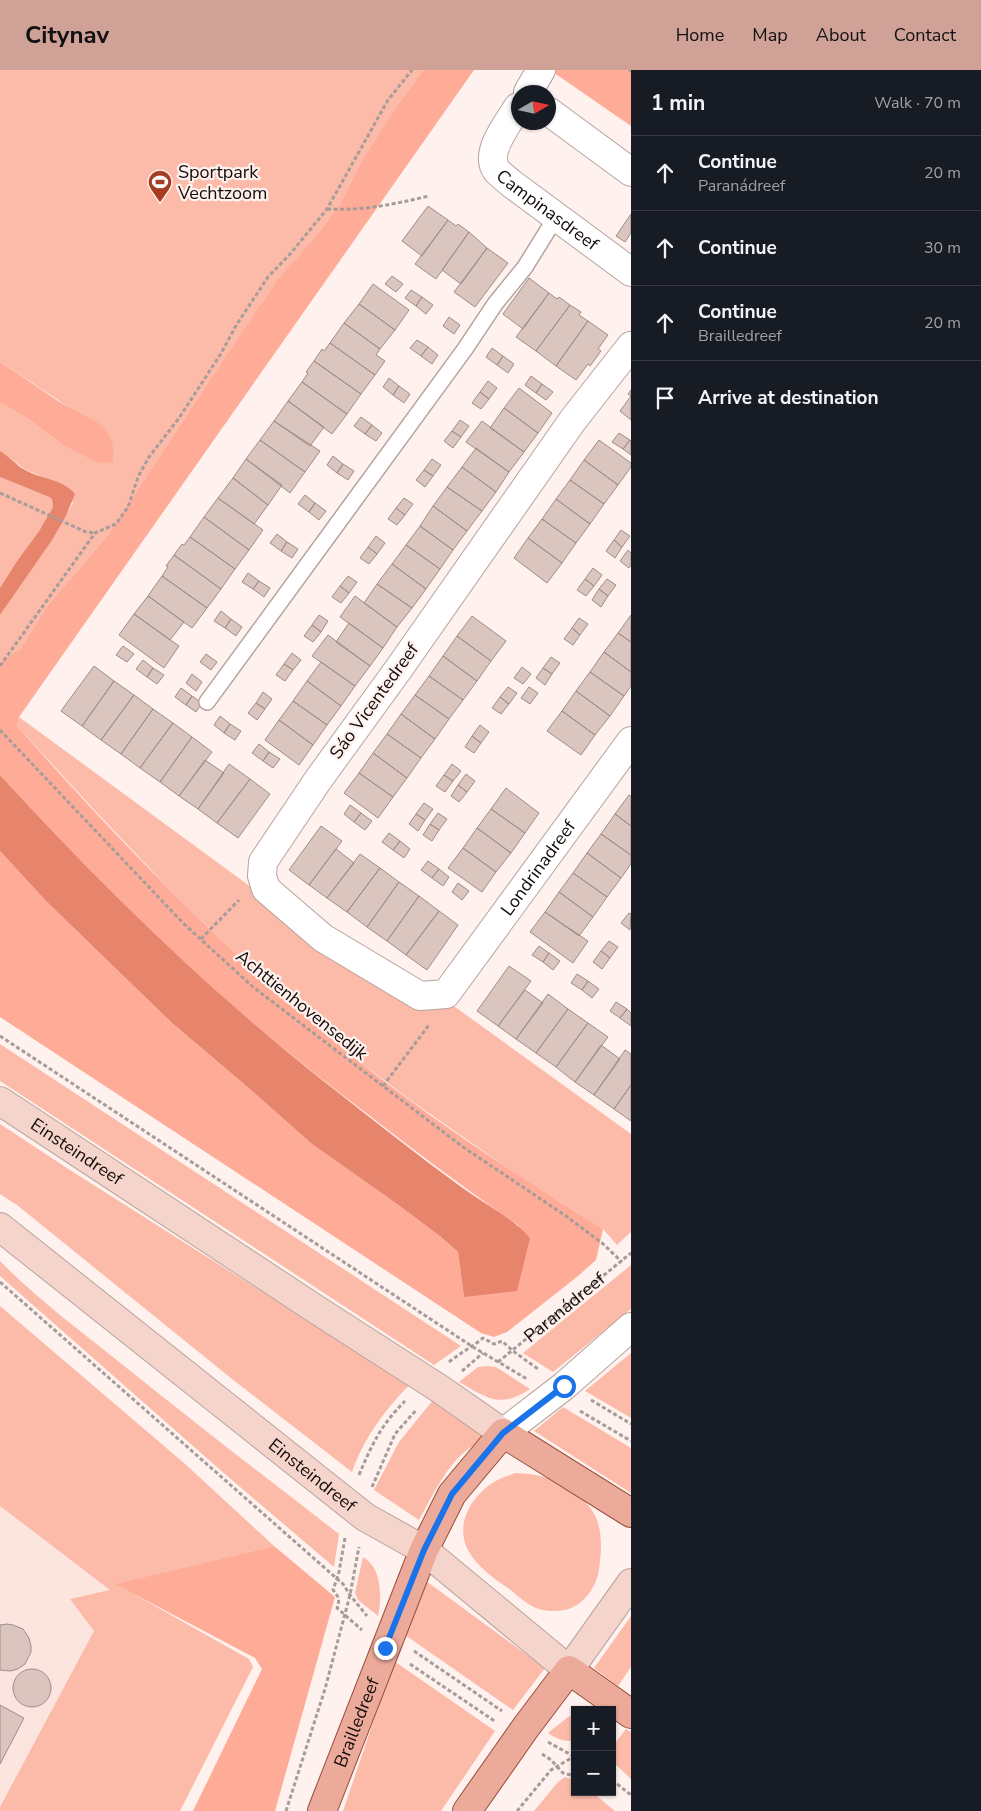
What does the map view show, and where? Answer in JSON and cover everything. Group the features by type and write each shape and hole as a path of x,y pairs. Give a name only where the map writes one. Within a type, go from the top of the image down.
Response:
{"main road":[{"name":"Einsteindreef","path":"0,1101 440,1389 503,1433 631,1513"},
{"name":"Einsteindreef","path":"0,1227 364,1517 424,1550 569,1670 631,1714"},
{"name":"Brailledreef","path":"322,1811 424,1550 452,1494 503,1433"},
{"path":"467,1811 631,1583"}],"street":[{"path":"532,85 541,70"},
{"path":"556,117 631,172"},
{"name":"Campinasdreef","path":"511,118 497,140 493,155 496,170 631,272"},
{"name":"Sáo Vicentedreef","path":"262,876 263,862 318,780 574,420 631,346"},
{"name":"Londrinadreef","path":"446,994 505,916 631,741"},
{"path":"262,876 266,889 323,938 420,996 446,994"},
{"path":"503,1433 564,1386 631,1327"}],"lane":[{"path":"207,702 465,349 495,304 525,267 556,216"}],"path":[{"path":"0,494 86,532 95,533 116,524 128,507 138,477 149,457 215,363 268,277 291,253 328,208 388,100 412,70"},
{"path":"328,208 349,210 384,206 429,196"},
{"path":"0,666 95,533"},
{"name":"Achttienhovensedijk","path":"0,730 183,923 253,987 463,1147 566,1216 602,1243 622,1262"},
{"path":"201,939 262,876"},
{"path":"383,1086 443,1006 446,994"},
{"path":"0,1036 483,1353 425,1401 395,1434 374,1480 364,1517 350,1595 325,1689 286,1811"},
{"name":"Paranádreef","path":"483,1353 498,1362 631,1253"},
{"path":"0,1282 338,1579 373,1622 526,1727 571,1755"},
{"path":"518,1811 551,1770 571,1759"},
{"path":"616,1783 631,1796"}],"shaded area":[{"name":"Sportpark Vechtzoom","path":"0,70 423,70 393,111 360,164 340,204 242,333 108,535 48,605 20,649 0,662 0,615 66,516 73,502 56,482 26,470 0,451 0,403 27,418 60,443 86,416 64,404 0,362"},
{"path":"423,70 474,70 19,717 17,726 97,814 180,900 310,1021 416,1105 508,1169 603,1229 596,1260 507,1332 494,1337 481,1333 0,1017 0,851 46,901 172,1023 312,1144 397,1204 458,1252 464,1297 519,1226 348,1099 239,1011 121,902 71,852 0,775 0,662 20,649 48,605 108,535 277,281 315,237 340,204 360,164 393,111"},
{"path":"550,70 631,70 631,126"},
{"path":"0,362 55,399 94,420 101,426 107,432 112,442 113,462 98,463 60,443 27,418 0,403"},
{"path":"0,451 25,470 64,485 75,494 66,516 52,540 0,615 0,588 53,507 52,499 49,497 0,477"},
{"path":"0,477 49,497 52,499 53,507 0,588"},
{"path":"19,717 412,1005 451,1004 631,1134 631,1232 617,1245 603,1229 522,1178 413,1102 356,1059 236,954 175,895 17,726"},
{"path":"0,775 116,897 239,1011 282,1048 395,1137 464,1189 507,1217 523,1231 530,1238 517,1291 464,1297 458,1252 397,1204 312,1144 172,1023 46,901 0,851"},
{"path":"0,1044 461,1346 434,1365 0,1081"},
{"path":"0,1124 409,1385 391,1405 369,1436 352,1472 232,1379 17,1205 0,1194"},
{"path":"0,1261 28,1288 73,1325 200,1427 339,1534 334,1567 218,1468 0,1276"},
{"path":"631,1265 631,1309 553,1372 523,1353"},
{"path":"0,1306 184,1463 274,1546 116,1584 249,1659 253,1667 180,1811 0,1811 0,1807 94,1631 70,1599 110,1590 0,1506"},
{"path":"631,1353 631,1418 585,1391"},
{"path":"478,1367 496,1367 530,1389 510,1399 502,1400 486,1397 459,1382"},
{"path":"433,1400 494,1439 475,1445 458,1459 442,1478 419,1520 374,1490 399,1442"},
{"path":"563,1407 631,1448 631,1493 534,1431"},
{"path":"515,1473 538,1475 557,1483 584,1502 596,1519 601,1537 598,1575 595,1584 585,1598 569,1609 560,1611 544,1610 529,1604 482,1568 469,1552 465,1542 464,1522 472,1504 485,1488 501,1478"},
{"path":"0,1506 110,1590 237,1676 0,1811"},
{"path":"274,1546 335,1597 275,1811 193,1811 262,1669 255,1658 115,1584"},
{"path":"363,1557 374,1568 377,1575 380,1592 378,1616 358,1600 355,1593"},
{"path":"426,1581 545,1668 513,1710 405,1635"},
{"path":"631,1616 631,1667 618,1686 594,1668"},
{"path":"394,1661 495,1731 441,1811 343,1811"},
{"path":"571,1716 571,1741 557,1738 548,1733"},
{"path":"626,1729 631,1732 631,1779 616,1765 616,1742"},
{"path":"565,1777 571,1779 571,1796 597,1796 615,1811 534,1811 558,1782"}],"building":[{"path":"428,206 448,220 422,256 402,241"},
{"path":"631,214 631,233 625,242 616,236"},
{"path":"448,220 469,232 436,279 415,264"},
{"path":"469,232 487,248 461,284 442,270"},
{"path":"487,248 508,263 475,307 454,292"},
{"path":"392,276 403,284 396,292 385,284"},
{"path":"529,278 549,293 523,329 503,314"},
{"path":"373,284 409,310 395,330 359,304"},
{"path":"411,290 422,297 416,306 405,298"},
{"path":"549,293 570,305 536,351 516,337"},
{"path":"422,297 433,305 426,314 416,306"},
{"path":"359,304 395,330 380,349 344,323"},
{"path":"570,305 581,312 579,315 588,321 556,366 536,351"},
{"path":"449,317 460,325 454,334 443,326"},
{"path":"588,321 608,335 598,349 601,351 576,380 556,366"},
{"path":"344,323 380,349 376,355 385,361 375,375 330,343"},
{"path":"417,340 428,347 421,356 410,348"},
{"path":"330,343 375,375 361,394 314,361 322,349 324,351"},
{"path":"428,347 438,355 432,364 421,356"},
{"path":"492,348 503,356 497,365 486,357"},
{"path":"503,356 514,364 508,373 497,365"},
{"path":"314,361 361,394 347,414 302,382"},
{"path":"531,376 542,384 536,393 525,385"},
{"path":"389,378 399,386 393,395 383,387"},
{"path":"488,381 497,388 489,399 480,392"},
{"path":"302,382 347,414 332,434 288,401"},
{"path":"542,384 553,392 546,400 536,393"},
{"path":"399,386 410,394 404,403 393,395"},
{"path":"519,388 552,413 538,433 504,408"},
{"path":"480,392 489,399 481,409 472,403"},
{"path":"631,396 631,420 620,411"},
{"path":"288,401 324,427 310,446 274,421"},
{"path":"504,408 538,433 524,452 490,428"},
{"path":"361,417 372,425 365,434 354,426"},
{"path":"460,420 469,426 461,437 452,431"},
{"path":"274,421 320,451 305,472 260,440"},
{"path":"482,421 524,452 509,472 466,442"},
{"path":"372,425 382,433 376,441 365,434"},
{"path":"452,431 461,437 453,448 444,441"},
{"path":"619,433 630,440 623,449 612,442"},
{"path":"260,440 305,472 290,493 246,459"},
{"path":"599,440 631,463 631,467 618,485 584,460"},
{"path":"631,441 631,455 623,449"},
{"path":"476,448 509,472 496,492 462,467"},
{"path":"333,456 343,464 337,473 327,465"},
{"path":"246,459 282,485 268,505 233,478"},
{"path":"432,459 441,465 433,476 424,470"},
{"path":"584,460 618,485 604,504 570,480"},
{"path":"343,464 354,471 348,480 337,473"},
{"path":"462,467 496,492 482,511 447,487"},
{"path":"424,470 433,476 425,487 416,480"},
{"path":"233,478 268,505 254,524 218,498"},
{"path":"570,480 604,504 590,524 556,499"},
{"path":"447,487 482,511 467,531 433,506"},
{"path":"305,495 315,503 309,512 298,504"},
{"path":"218,498 263,530 249,550 204,517"},
{"path":"404,498 413,504 405,515 396,508"},
{"path":"556,499 590,524 576,543 542,519"},
{"path":"315,503 326,511 319,520 309,512"},
{"path":"433,506 467,531 453,550 420,526"},
{"path":"396,508 405,515 397,525 388,519"},
{"path":"204,517 249,550 235,569 190,537"},
{"path":"542,519 576,543 562,563 528,538"},
{"path":"420,526 453,550 440,569 406,545"},
{"path":"621,530 630,536 622,547 614,540"},
{"path":"277,534 287,542 281,551 270,543"},
{"path":"376,536 385,543 377,554 368,547"},
{"path":"190,537 235,569 221,589 174,555"},
{"path":"528,538 562,563 547,583 514,558"},
{"path":"614,540 622,547 615,558 606,551"},
{"path":"287,542 298,549 292,558 281,551"},
{"path":"406,545 440,569 426,589 392,564"},
{"path":"368,547 377,554 369,564 360,558"},
{"path":"628,550 631,553 631,565 629,568 620,561"},
{"path":"174,555 221,589 207,608 162,576"},
{"path":"392,564 426,589 412,608 377,584"},
{"path":"593,568 602,575 594,586 585,579"},
{"path":"248,573 259,581 253,589 242,582"},
{"path":"162,576 207,608 192,628 148,596"},
{"path":"348,576 357,582 349,593 340,586"},
{"path":"585,579 594,586 586,596 577,590"},
{"path":"607,579 616,585 608,596 599,589"},
{"path":"259,581 270,588 264,597 253,589"},
{"path":"377,584 412,608 397,627 364,603"},
{"path":"340,586 349,593 341,603 332,597"},
{"path":"599,589 608,596 601,607 592,600"},
{"path":"148,596 184,622 170,640 134,614"},
{"path":"355,596 397,627 383,648 340,617"},
{"path":"221,611 231,619 225,628 214,621"},
{"path":"134,614 179,646 164,668 119,635"},
{"path":"319,615 328,621 321,632 312,625"},
{"path":"631,615 631,642 618,633"},
{"path":"472,616 506,641 491,661 457,636"},
{"path":"579,618 588,624 580,635 572,628"},
{"path":"231,619 242,627 236,636 225,628"},
{"path":"349,623 383,648 370,666 336,642"},
{"path":"312,625 321,632 313,642 304,636"},
{"path":"572,628 580,635 573,645 564,639"},
{"path":"618,633 631,642 631,672 604,652"},
{"path":"328,635 370,666 355,686 312,656"},
{"path":"457,636 491,661 477,681 443,656"},
{"path":"123,646 134,654 127,662 116,655"},
{"path":"604,652 631,672 631,686 624,696 590,672"},
{"path":"292,653 301,660 293,670 284,664"},
{"path":"206,654 217,662 211,670 200,662"},
{"path":"443,656 477,681 463,700 429,676"},
{"path":"551,657 560,663 552,674 543,668"},
{"path":"143,660 153,668 147,677 136,669"},
{"path":"321,662 355,686 341,706 307,681"},
{"path":"284,664 293,670 285,681 276,675"},
{"path":"94,666 114,681 82,726 61,711"},
{"path":"522,667 531,674 523,684 514,678"},
{"path":"153,668 164,675 157,684 147,677"},
{"path":"543,668 552,674 545,685 536,678"},
{"path":"590,672 624,696 610,716 576,691"},
{"path":"192,674 202,682 196,691 186,683"},
{"path":"429,676 463,700 449,719 415,695"},
{"path":"114,681 134,695 101,740 82,726"},
{"path":"307,681 341,706 327,725 293,701"},
{"path":"508,687 517,693 509,704 500,697"},
{"path":"529,687 538,693 530,704 521,698"},
{"path":"181,688 192,696 186,705 175,697"},
{"path":"576,691 610,716 595,735 562,711"},
{"path":"263,692 272,699 265,709 256,703"},
{"path":"134,695 153,709 121,754 101,740"},
{"path":"415,695 449,719 435,739 401,714"},
{"path":"192,696 202,703 196,712 186,705"},
{"path":"500,697 509,704 501,714 492,708"},
{"path":"293,701 327,725 313,745 279,720"},
{"path":"256,703 265,709 257,720 248,713"},
{"path":"153,709 173,723 140,768 121,754"},
{"path":"562,711 595,735 581,755 547,731"},
{"path":"401,714 435,739 421,758 387,734"},
{"path":"220,716 230,724 224,733 214,725"},
{"path":"279,720 313,745 299,765 265,740"},
{"path":"173,723 192,737 160,782 140,768"},
{"path":"230,724 241,731 235,740 224,733"},
{"path":"480,725 489,732 481,743 472,736"},
{"path":"387,734 421,758 407,778 373,753"},
{"path":"472,736 481,743 474,753 465,747"},
{"path":"192,737 212,752 179,796 160,782"},
{"path":"259,744 269,752 263,761 252,753"},
{"path":"269,752 280,759 273,768 263,761"},
{"path":"373,753 407,778 393,797 359,773"},
{"path":"205,760 224,773 198,809 179,796"},
{"path":"229,764 250,779 217,823 198,809"},
{"path":"452,764 461,771 453,781 444,775"},
{"path":"359,773 393,797 378,818 344,793"},
{"path":"466,774 475,781 467,792 458,785"},
{"path":"444,775 453,781 445,792 436,786"},
{"path":"250,779 270,794 238,838 217,823"},
{"path":"458,785 467,792 459,802 451,796"},
{"path":"506,788 539,813 525,833 491,809"},
{"path":"629,795 631,796 631,826 615,814"},
{"path":"424,803 433,809 425,820 416,814"},
{"path":"350,805 361,813 354,822 344,814"},
{"path":"491,809 525,833 511,853 477,828"},
{"path":"361,813 372,821 365,830 354,822"},
{"path":"438,813 447,819 439,830 430,824"},
{"path":"416,814 425,820 418,831 409,824"},
{"path":"615,814 631,826 631,855 601,834"},
{"path":"430,824 439,830 432,841 423,835"},
{"path":"321,826 342,841 309,885 289,870"},
{"path":"477,828 511,853 496,872 463,848"},
{"path":"389,833 400,841 393,850 382,842"},
{"path":"601,834 631,855 631,864 621,878 587,853"},
{"path":"400,841 410,849 404,858 393,850"},
{"path":"463,848 496,872 482,892 448,868"},
{"path":"336,849 354,863 327,898 309,885"},
{"path":"587,853 621,878 607,897 573,873"},
{"path":"360,854 380,868 347,912 327,898"},
{"path":"428,861 439,869 432,878 421,870"},
{"path":"380,868 399,882 367,927 347,912"},
{"path":"439,869 449,877 443,886 432,878"},
{"path":"573,873 607,897 593,917 559,892"},
{"path":"399,882 419,896 387,941 367,927"},
{"path":"458,883 469,891 462,900 452,892"},
{"path":"559,892 593,917 579,936 545,912"},
{"path":"419,896 439,911 406,955 387,941"},
{"path":"439,911 458,925 427,970 406,955"},
{"path":"545,912 588,941 573,963 530,932"},
{"path":"629,913 631,914 630,930 621,923"},
{"path":"609,941 618,947 610,958 601,951"},
{"path":"539,946 549,953 543,962 532,955"},
{"path":"601,951 610,958 602,969 593,962"},
{"path":"549,953 560,961 553,970 543,962"},
{"path":"509,966 531,981 498,1026 477,1011"},
{"path":"577,974 588,981 582,990 571,983"},
{"path":"588,981 599,989 592,998 582,990"},
{"path":"525,990 543,1003 516,1039 498,1026"},
{"path":"548,994 568,1009 536,1053 516,1039"},
{"path":"616,1002 627,1009 620,1018 610,1011"},
{"path":"568,1009 588,1023 556,1067 536,1053"},
{"path":"627,1009 631,1013 631,1026 620,1018"},
{"path":"588,1023 608,1037 575,1082 556,1067"},
{"path":"601,1045 620,1059 594,1095 575,1082"},
{"path":"625,1050 631,1054 631,1085 614,1109 594,1095"},
{"path":"631,1085 631,1121 614,1109"},
{"path":"7,1624 23,1629 29,1638 31,1646 31,1652 25,1664 18,1669 10,1671 0,1670 0,1625"},
{"path":"32,1669 46,1674 51,1688 46,1702 32,1707 18,1702 13,1688 18,1674"},
{"path":"0,1705 24,1718 0,1764"}],"place":[{"name":"Sportpark Vechtzoom","path":"160,203"}],"route":[{"path":"385,1648 424,1550 452,1494 503,1433 564,1386"}]}
